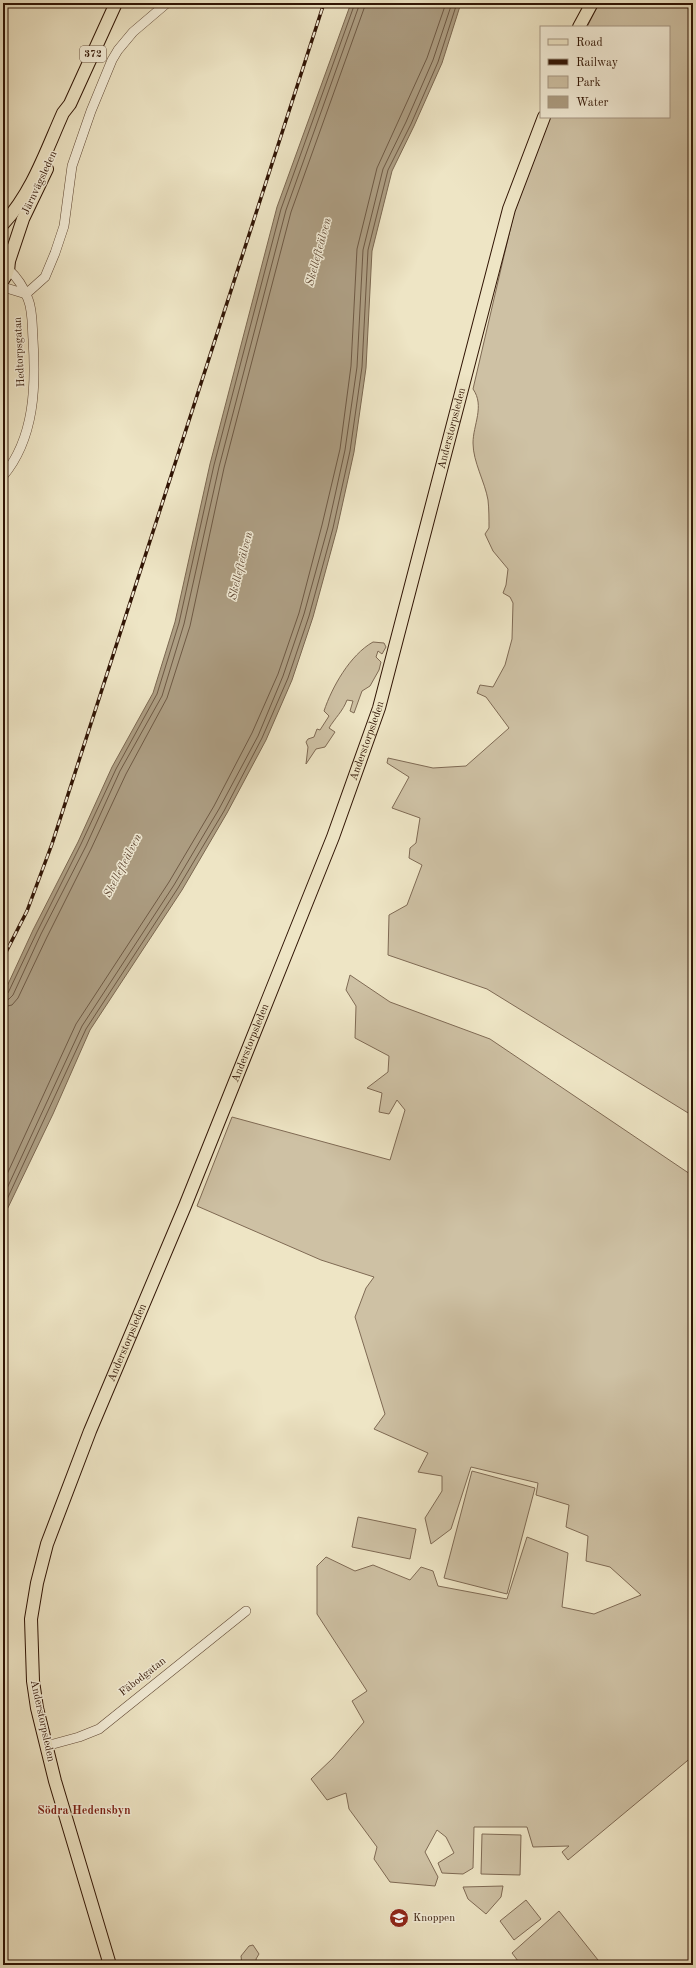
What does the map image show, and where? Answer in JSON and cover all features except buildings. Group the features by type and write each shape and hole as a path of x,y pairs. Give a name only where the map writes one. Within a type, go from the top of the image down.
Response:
{"main road":[{"name":"Järnvägsleden","path":"3,224 18,205 30,186 63,113 70,104 116,3"},
{"path":"580,26 592,3"},
{"name":"Järnvägsleden","path":"3,280 23,220 68,123 70,104"},
{"name":"Anderstorpsleden","path":"110,1965 46,1746 33,1681 31,1619 47,1544 90,1431 188,1199 333,837 379,708 510,209 544,118"},
{"path":"3,247 9,265"}],"street":[{"path":"26,294 45,278 55,253 64,226 72,166 112,60 133,32 167,3"},
{"path":"9,265 26,294"},
{"path":"3,287 26,294"},
{"name":"Hedtorpsgatan","path":"3,476 11,466 22,442 33,399 35,377 33,332 29,302 26,294"},
{"name":"Fäbodgatan","path":"46,1746 79,1737 99,1729 246,1611"}],"green space":[{"path":"599,3 693,3 693,1116 487,989 388,955 389,915 407,905 422,865 409,858 410,848 416,843 420,818 392,808 409,777 387,763 388,758 433,768 466,766 509,728 486,697 477,693 480,685 493,687 505,665 512,639 513,603 510,597 503,593 506,585 508,569 493,551 485,534 489,528 488,503 475,457 473,443 473,436 478,416 478,402 473,389 514,213 550,118 670,118 670,26 588,26"},
{"path":"373,642 384,643 386,647 382,654 378,651 376,657 381,662 379,670 370,686 362,691 354,713 350,711 353,701 347,700 329,728 335,732 325,747 316,749 306,764 308,747 306,742 308,739 314,737 317,729 320,730 329,716 324,711 337,682 349,663"},
{"path":"350,975 390,1002 490,1039 693,1176 693,1756 568,1860 562,1852 569,1846 533,1847 527,1827 474,1827 473,1868 463,1874 442,1873 438,1863 454,1853 446,1837 437,1830 425,1852 438,1877 435,1886 390,1882 374,1859 377,1847 349,1809 346,1793 327,1800 311,1779 333,1758 364,1722 352,1701 367,1691 317,1614 317,1566 326,1557 355,1571 373,1565 410,1580 421,1567 433,1571 438,1586 507,1599 527,1537 568,1553 562,1607 594,1614 641,1595 610,1567 586,1561 588,1536 566,1527 569,1505 536,1495 538,1483 471,1467 451,1529 431,1544 425,1518 442,1491 442,1476 418,1472 428,1453 374,1429 385,1414 355,1317 366,1288 374,1277 321,1260 197,1206 232,1117 390,1160 405,1110 397,1100 389,1114 379,1112 382,1093 367,1088 388,1072 389,1056 355,1038 356,1006 346,990"},
{"path":"472,1471 535,1488 507,1594 444,1578"},
{"path":"358,1517 416,1529 410,1559 352,1547"},
{"path":"482,1834 521,1835 520,1875 481,1874"},
{"path":"503,1886 501,1897 486,1914 468,1899 463,1887"},
{"path":"526,1900 541,1919 514,1940 500,1921"},
{"path":"559,1911 602,1965 521,1965 512,1953"},
{"path":"253,1945 259,1954 256,1959 257,1965 242,1965 241,1956 249,1946"}],"water":[{"name":"Skellefteälven","path":"351,3 461,3 442,63 392,171 372,251 366,368 354,452 337,529 313,617 292,680 266,740 227,813 182,890 90,1030 53,1114 3,1218 3,995 33,930 78,842 112,767 153,693 175,622 210,464 277,207"}],"railway":[{"path":"3,958 27,911 52,844 324,3"}],"place":[{"name":"Knoppen","path":"399,1918"}],"district":[{"name":"Södra Hedensbyn","path":"84,1811"}]}
